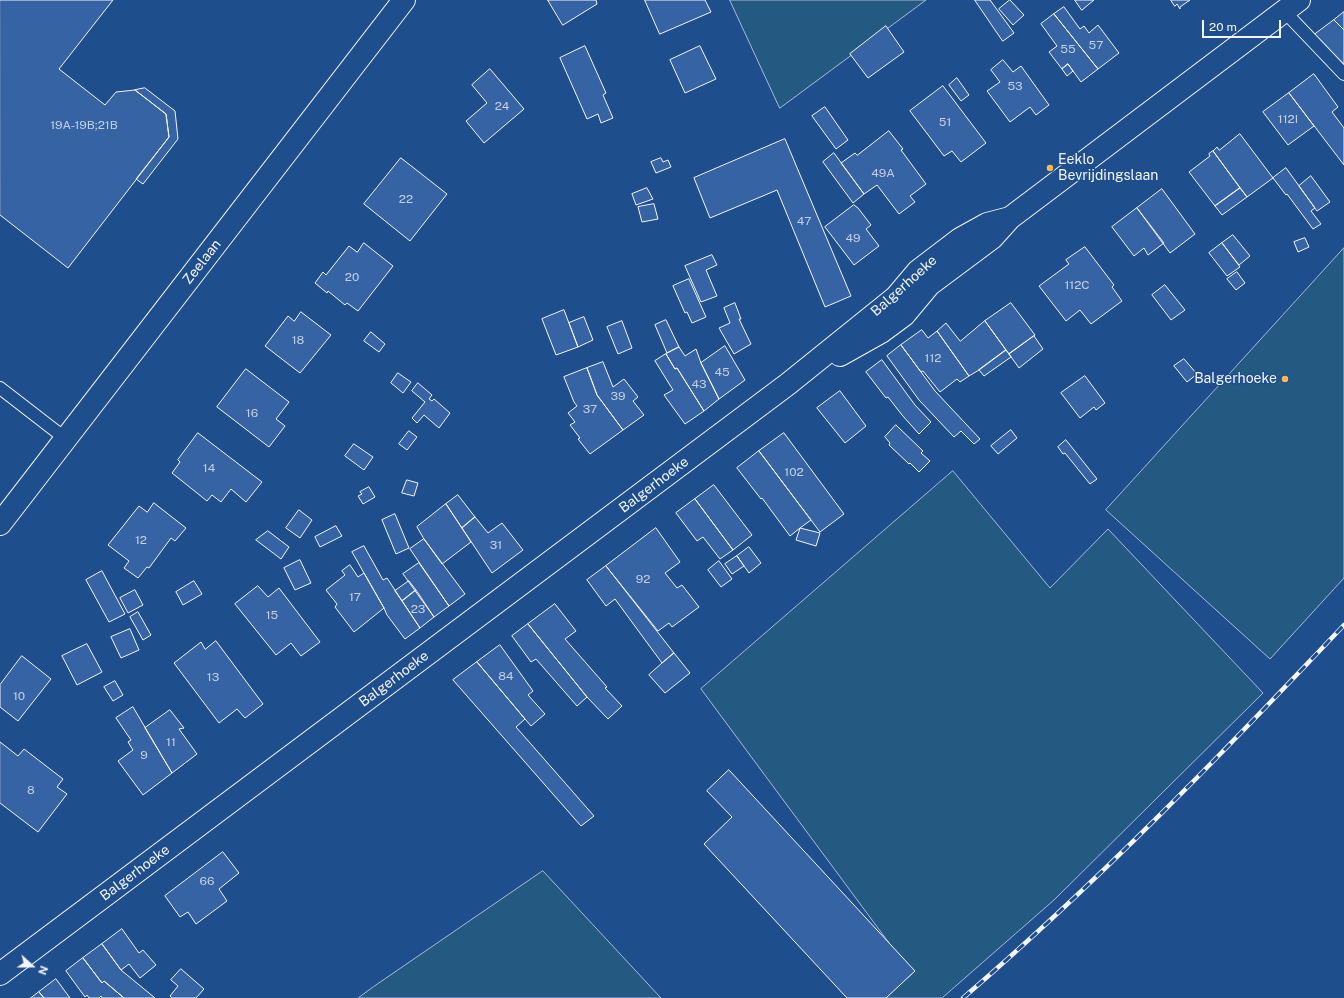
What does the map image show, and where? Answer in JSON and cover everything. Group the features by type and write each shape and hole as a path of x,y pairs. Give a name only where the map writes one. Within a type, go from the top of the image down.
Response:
{"main road":[{"name":"Zeelaan","path":"0,524 404,0"},
{"name":"Balgerhoeke","path":"0,974 788,384 881,332 904,315 929,285 992,238 1010,218 1291,6"}],"lane":[{"path":"1291,6 1344,74"},
{"path":"0,388 66,439"}],"shaded area":[{"path":"730,0 926,0 780,108"},
{"name":"Balgerhoeke","path":"1344,248 1344,578 1270,659 1106,510"},
{"path":"953,471 1050,588 1108,529 1263,693 1054,900 942,998 882,998 912,974 701,689"},
{"path":"543,871 661,998 358,998 373,987"}],"building":[{"path":"0,0 113,0 59,69 105,105 116,92 135,90 166,114 169,137 68,268 0,215"},
{"path":"548,0 596,0 597,4 563,25"},
{"path":"645,0 705,0 711,12 660,34"},
{"path":"975,0 990,0 1014,33 1003,41"},
{"path":"1010,0 1024,15 1013,25 999,9"},
{"path":"1075,0 1094,0 1082,10"},
{"path":"1171,0 1190,0 1180,7 1180,9 1177,4 1175,6"},
{"path":"1064,7 1080,29 1084,26 1089,33 1098,25 1119,53 1098,69 1054,14"},
{"path":"1344,12 1344,30 1334,20"},
{"path":"1054,14 1098,69 1081,82 1068,64 1062,69 1049,52 1057,46 1041,24"},
{"path":"1334,20 1344,30 1344,67 1314,35"},
{"path":"886,26 904,52 868,78 850,54"},
{"path":"585,46 606,93 603,95 613,118 601,123 598,114 587,119 560,58"},
{"path":"700,46 716,79 685,93 670,60"},
{"path":"1003,60 1013,72 1021,66 1049,105 1036,115 1030,107 1010,122 987,91 1000,82 991,70"},
{"path":"1068,64 1073,71 1067,76 1062,69"},
{"path":"490,69 524,109 484,143 466,121 487,103 472,85"},
{"path":"1314,74 1338,107 1332,112 1344,128 1344,165 1289,93"},
{"path":"957,78 969,95 961,101 949,85"},
{"path":"943,86 986,143 961,162 952,151 944,156 910,111"},
{"path":"145,88 175,111 178,139 143,184 136,179 169,137 166,114 135,90"},
{"path":"1289,93 1314,126 1288,145 1263,112"},
{"path":"825,107 848,140 836,149 812,116"},
{"path":"889,131 926,184 910,196 915,202 899,214 877,185 864,194 841,163 855,153 857,155"},
{"path":"1240,134 1273,178 1247,197 1213,151 1217,147 1219,150"},
{"path":"785,139 851,296 825,307 777,190 710,218 694,178"},
{"path":"1213,151 1240,188 1215,206 1189,172 1210,156 1209,154"},
{"path":"834,153 864,194 853,203 823,162"},
{"path":"401,158 447,194 410,241 364,204"},
{"path":"661,158 663,162 668,160 671,167 656,173 651,162"},
{"path":"1286,168 1315,208 1311,211 1321,224 1313,229 1273,178"},
{"path":"1311,176 1330,202 1317,211 1299,186"},
{"path":"647,188 653,199 636,205 632,194"},
{"path":"1240,188 1247,197 1222,215 1215,206"},
{"path":"1162,189 1195,234 1170,253 1137,208"},
{"path":"654,204 658,219 642,222 638,207"},
{"path":"854,205 871,225 866,229 879,246 854,265 825,227"},
{"path":"1137,208 1164,243 1148,255 1144,248 1134,256 1112,227"},
{"path":"1233,235 1250,256 1239,265 1222,243"},
{"path":"1305,238 1309,247 1298,252 1294,242"},
{"path":"364,243 393,266 358,311 347,303 345,305 328,291 327,293 315,283 323,272 326,275 349,246 357,252"},
{"path":"1222,243 1240,267 1227,276 1209,253"},
{"path":"1085,247 1114,285 1112,287 1122,301 1091,324 1080,310 1066,321 1039,286 1069,264 1066,260"},
{"path":"712,255 717,265 706,270 717,296 701,302 685,266"},
{"path":"1237,272 1245,283 1236,290 1227,279"},
{"path":"689,279 706,317 692,323 687,312 685,313 673,286"},
{"path":"1165,285 1185,310 1171,320 1152,295"},
{"path":"735,303 741,319 739,319 751,344 734,354 719,328 730,323 724,308"},
{"path":"1011,303 1035,335 1009,354 985,321"},
{"path":"564,310 578,347 556,355 542,319"},
{"path":"301,312 331,335 300,373 265,346 288,316 294,321"},
{"path":"584,317 593,340 578,347 569,323"},
{"path":"666,320 679,347 667,353 655,325"},
{"path":"622,321 632,348 618,354 607,327"},
{"path":"985,321 1006,350 969,376 937,331 946,323 960,341"},
{"path":"922,330 928,338 937,331 969,376 960,382 957,379 940,392 923,371 921,372 901,345"},
{"path":"371,332 385,344 379,352 364,341"},
{"path":"1034,336 1043,349 1019,368 1009,354"},
{"path":"901,345 935,391 980,439 974,444 961,431 954,437 919,400 887,356"},
{"path":"725,346 745,380 719,399 701,363"},
{"path":"679,347 685,356 696,349 701,363 719,399 704,411 677,368 675,369 666,354"},
{"path":"1006,350 1011,357 984,376 979,370"},
{"path":"666,354 675,369 677,368 704,411 685,424 664,395 673,390 655,361"},
{"path":"1184,359 1197,374 1187,382 1174,366"},
{"path":"882,360 915,405 931,422 919,434 888,397 886,398 866,372"},
{"path":"603,362 613,387 624,379 638,397 633,401 644,415 623,430 597,395 587,368"},
{"path":"587,368 597,395 623,430 590,454 578,439 580,438 570,425 575,422 568,413 577,406 564,377"},
{"path":"246,369 289,402 276,419 285,426 269,447 217,407"},
{"path":"398,373 411,382 403,393 391,383"},
{"path":"1085,376 1105,403 1096,410 1094,407 1080,418 1061,393"},
{"path":"418,383 432,395 429,399 432,401 434,399 450,413 439,428 424,415 417,423 412,418 425,402 412,391"},
{"path":"840,391 866,426 845,443 817,408"},
{"path":"896,425 923,451 921,453 930,461 919,472 889,445 890,443 885,437"},
{"path":"1011,430 1017,438 998,454 991,446"},
{"path":"409,431 417,437 407,450 399,444"},
{"path":"198,433 262,482 246,502 231,489 221,502 212,495 207,501 172,473 180,462 178,460"},
{"path":"784,433 844,514 820,532 759,451"},
{"path":"1066,440 1097,479 1090,484 1065,453 1063,454 1058,447"},
{"path":"354,444 373,457 364,470 345,456"},
{"path":"759,451 811,520 790,536 762,498 761,499 737,468"},
{"path":"407,480 418,483 414,496 402,493"},
{"path":"714,485 752,535 733,550 695,499"},
{"path":"369,487 375,497 363,504 358,496 362,494 360,492"},
{"path":"458,495 475,517 462,528 446,504"},
{"path":"695,499 733,550 720,559 703,537 697,541 676,513"},
{"path":"154,503 186,528 175,541 171,538 149,568 147,567 138,578 124,568 129,561 108,545 139,506 147,512"},
{"path":"446,504 471,542 442,564 417,527"},
{"path":"299,510 312,520 300,538 286,528"},
{"path":"395,514 409,548 396,554 382,520"},
{"path":"475,517 488,533 502,523 523,550 492,573 462,528"},
{"path":"336,526 342,536 320,547 315,537"},
{"path":"656,528 680,562 665,573 677,588 682,585 699,607 672,627 669,623 658,631 606,566"},
{"path":"800,528 820,533 816,546 796,540"},
{"path":"268,531 289,547 281,559 256,540"},
{"path":"424,539 465,594 449,606 410,549"},
{"path":"364,546 383,580 387,578 420,628 405,639 387,615 352,552"},
{"path":"749,547 761,563 749,573 737,556"},
{"path":"737,556 744,566 732,574 725,564"},
{"path":"300,560 311,583 295,590 284,568"},
{"path":"719,561 732,579 721,587 708,570"},
{"path":"419,563 449,606 434,617 403,574"},
{"path":"350,565 358,577 364,573 384,608 354,632 335,607 337,604 326,590 345,575 342,571"},
{"path":"606,566 674,653 662,663 615,599 606,606 587,580"},
{"path":"102,571 125,614 109,622 86,580"},
{"path":"194,581 202,594 183,605 176,592"},
{"path":"409,581 416,590 402,601 395,591"},
{"path":"258,586 268,597 279,588 320,642 301,656 291,643 276,655 235,604"},
{"path":"135,590 143,605 128,613 120,598"},
{"path":"416,590 434,617 420,628 402,601"},
{"path":"555,604 576,631 565,639 607,687 605,688 622,706 608,719 587,697 528,624"},
{"path":"138,612 151,635 143,640 130,617"},
{"path":"528,624 587,697 577,706 536,659 531,662 512,636"},
{"path":"130,629 139,650 121,658 111,637"},
{"path":"216,641 263,704 245,718 237,709 219,723 174,663 201,642 205,649"},
{"path":"87,644 102,672 77,685 62,656"},
{"path":"500,645 533,691 528,695 545,714 531,726 477,662"},
{"path":"674,653 690,673 665,693 649,675"},
{"path":"22,656 51,679 18,721 0,707 0,685"},
{"path":"477,662 525,719 516,727 594,816 581,826 453,680"},
{"path":"115,681 123,695 113,701 104,687"},
{"path":"133,707 172,773 143,795 118,761 133,750 128,742 131,740 116,718"},
{"path":"170,710 184,728 179,729 197,754 172,773 145,728"},
{"path":"0,742 18,756 24,749 63,779 57,787 67,794 38,832 0,803"},
{"path":"729,770 915,971 886,998 847,998 704,844 732,817 707,791"},
{"path":"223,852 239,873 219,889 227,901 196,924 188,912 180,917 165,896"},
{"path":"122,929 139,953 143,950 156,965 140,978 129,964 121,970 102,944"},
{"path":"102,944 121,970 155,998 124,998 104,981 102,983 83,958"},
{"path":"83,958 102,983 104,981 124,998 102,998 101,996 99,998 89,998 87,995 85,997 66,971"},
{"path":"181,969 204,989 196,998 172,998 170,996 178,986 171,980"},
{"path":"56,979 70,998 44,998 39,992"},
{"path":"39,992 44,998 31,998"}],"railway":[{"path":"963,998 1111,863 1252,721 1344,625"}],"place":[{"name":"Eeklo Bevrijdingslaan","path":"1050,168"},
{"name":"Balgerhoeke","path":"1285,379"}]}
